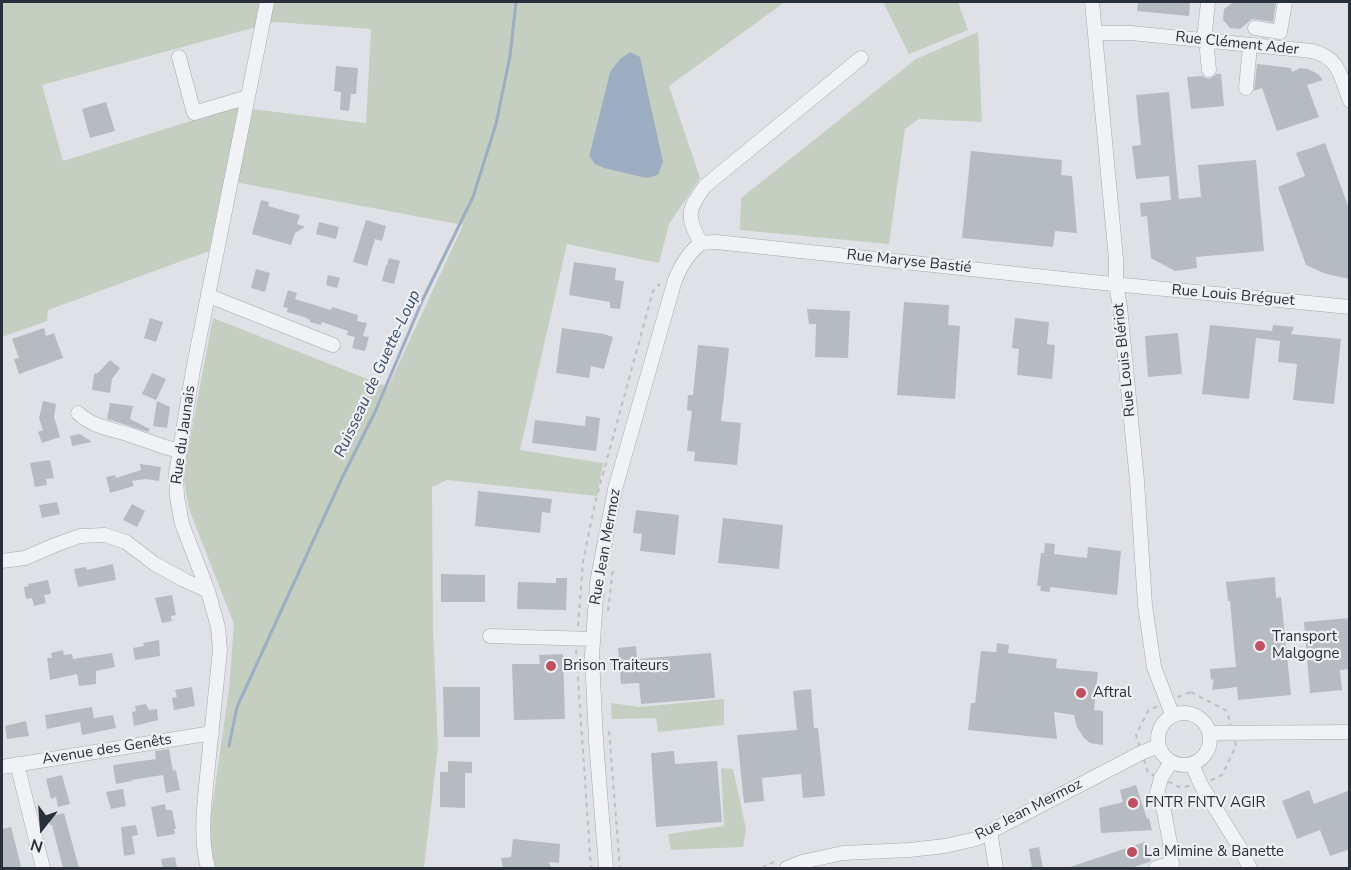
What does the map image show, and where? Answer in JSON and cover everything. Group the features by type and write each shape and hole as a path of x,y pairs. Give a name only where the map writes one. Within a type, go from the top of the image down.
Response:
{"street":[{"name":"Rue du Jaunais","path":"208,868 204,856 204,807 220,650 218,627 208,591 182,524 176,474 208,294 267,2"},
{"name":"Rue Louis Blériot","path":"1092,2 1116,259 1116,284 1137,481 1145,604 1154,667 1172,714"},
{"path":"1208,2 1209,70"},
{"path":"1266,47 1261,29 1280,32 1285,2"},
{"name":"Rue Clément Ader","path":"1095,33 1131,33 1312,51 1329,57 1338,68 1350,100"},
{"path":"1246,88 1250,46"},
{"path":"178,57 194,113 248,97"},
{"path":"701,243 689,218 694,202 705,186 861,58"},
{"name":"Rue Maryse Bastié","path":"701,243 744,244 1116,284"},
{"name":"Rue Jean Mermoz","path":"606,868 592,656 597,583 615,489 675,280 691,251 701,243"},
{"name":"Rue Louis Bréguet","path":"1116,284 1350,307"},
{"path":"208,294 333,345"},
{"path":"78,413 86,421 101,427 179,451"},
{"path":"2,561 25,558 80,536 105,535 126,542 155,564 208,591"},
{"path":"490,636 593,639"},
{"path":"1180,712 1188,712 1202,719 1210,733 1209,748 1199,760 1192,764 1178,765 1171,762 1165,758 1158,746 1157,738 1161,724 1172,714 1180,712"},
{"path":"1210,733 1350,732"},
{"name":"Avenue des Genêts","path":"2,767 212,733"},
{"name":"Rue Jean Mermoz","path":"786,863 843,853 945,846 976,838 1139,748 1158,746"},
{"path":"1156,868 1172,866 1164,811 1157,793 1161,778 1171,762"},
{"path":"17,764 43,868"},
{"path":"1192,764 1201,785 1250,868"},
{"path":"990,831 996,868"},
{"path":"1240,848 1258,868"}],"path":[{"path":"608,617 614,562"},
{"path":"1191,692 1227,711 1232,733 1236,746 1221,775 1201,785 1179,788 1149,773 1136,735 1148,711 1167,700 1191,692"},
{"path":"609,731 620,868"},
{"path":"589,843 591,868"},
{"path":"762,868 786,863"}],"green space":[{"path":"2,2 785,2 669,86 700,178 669,224 659,263 567,244 520,450 603,463 597,496 447,480 432,487 433,626 438,746 424,868 215,868 209,847 211,815 229,689 234,624 189,509 183,475 213,318 388,387 463,225 224,180 209,251 48,310 47,321 2,337","holes":["275,22 371,29 366,123 235,107 63,161 42,85","610,72 595,164 589,155"]},
{"path":"883,2 958,2 968,30 909,54"},
{"path":"978,32 982,122 919,119 905,129 889,244 740,230 741,198 916,59"},
{"path":"724,699 724,725 658,732 656,718 612,719 611,703 639,707"},
{"path":"721,768 733,769 746,829 743,847 671,850 668,834 724,826"}],"water":[{"path":"630,52 640,57 663,162 658,175 646,178 604,168 595,164 589,156 610,72 620,59"}],"building":[{"path":"1138,2 1190,2 1189,16 1137,11"},
{"path":"1234,2 1276,2 1273,22 1252,19 1240,29 1230,28 1223,20 1224,9"},
{"path":"1257,64 1291,68 1292,72 1300,68 1308,69 1318,74 1323,80 1307,85 1319,117 1277,131 1262,88 1254,91"},
{"path":"336,66 358,68 356,94 351,94 349,111 340,110 341,92 334,91"},
{"path":"1221,74 1224,106 1191,109 1187,77 1202,76 1210,79"},
{"path":"1169,92 1179,199 1201,197 1198,165 1256,160 1264,251 1196,257 1197,268 1175,271 1151,258 1147,216 1141,217 1140,203 1171,200 1169,176 1136,179 1132,146 1141,145 1136,95"},
{"path":"106,102 115,131 90,138 82,109"},
{"path":"1325,143 1350,211 1350,279 1326,274 1306,265 1278,187 1305,176 1296,153"},
{"path":"971,151 1062,160 1061,175 1072,176 1077,233 1055,231 1053,247 962,238"},
{"path":"261,200 269,202 268,206 300,215 297,224 305,227 295,233 291,245 252,234"},
{"path":"366,220 386,226 382,241 375,239 367,266 353,262"},
{"path":"319,222 339,227 336,239 316,234"},
{"path":"389,258 400,261 394,284 382,281"},
{"path":"574,262 616,268 615,280 624,281 620,309 610,308 610,302 569,295"},
{"path":"256,269 270,273 265,292 251,288"},
{"path":"328,275 340,278 337,288 326,285"},
{"path":"288,290 297,293 295,299 331,310 332,307 358,315 357,321 367,323 363,336 369,337 365,351 352,348 355,337 347,335 348,331 322,322 321,325 310,322 304,317 287,312 288,308 283,307"},
{"path":"904,302 949,305 948,325 960,326 955,399 897,395"},
{"path":"807,309 850,311 848,358 815,357 816,324 809,324"},
{"path":"150,318 163,322 156,342 144,338"},
{"path":"1015,318 1049,322 1047,344 1055,345 1052,379 1017,375 1019,349 1012,348"},
{"path":"1210,325 1272,331 1273,325 1294,327 1291,334 1341,339 1334,404 1293,400 1297,364 1278,362 1280,341 1256,338 1249,399 1202,394"},
{"path":"44,328 46,336 54,333 63,358 19,374 14,359 19,358 12,339"},
{"path":"562,328 613,337 604,369 591,366 589,378 556,373"},
{"path":"1178,333 1182,374 1148,377 1145,336"},
{"path":"698,345 729,348 721,421 741,423 737,465 694,461 695,452 687,451 692,411 687,410 688,395 693,395"},
{"path":"110,360 120,368 112,379 110,393 92,390 94,374 98,373"},
{"path":"152,373 166,379 156,400 142,394"},
{"path":"43,401 56,404 54,417 60,437 42,443 38,432 43,430 39,418"},
{"path":"157,401 170,407 167,428 153,426"},
{"path":"110,403 133,406 130,419 150,429 148,432 107,419"},
{"path":"586,416 600,418 596,451 532,443 535,420 585,426"},
{"path":"80,434 92,442 72,446 70,436"},
{"path":"50,460 54,478 46,479 47,485 35,487 30,463"},
{"path":"140,464 161,467 159,481 146,479 132,481 134,486 110,493 106,477 115,475 116,478 141,470"},
{"path":"478,491 552,499 550,513 542,512 540,533 475,526"},
{"path":"57,502 60,514 42,518 39,505"},
{"path":"132,504 145,511 137,527 123,520"},
{"path":"636,510 679,515 675,555 640,551 642,534 633,533"},
{"path":"723,518 783,525 779,569 718,563"},
{"path":"1045,543 1055,544 1054,554 1087,558 1088,547 1121,551 1117,595 1050,587 1050,592 1040,591 1041,586 1037,586 1041,553 1044,553"},
{"path":"113,564 116,580 78,587 74,569 86,567 87,570"},
{"path":"441,574 485,575 485,602 441,602"},
{"name":"Transport Malgogne","path":"1275,577 1276,598 1281,597 1291,695 1238,700 1237,687 1212,690 1214,679 1211,680 1210,669 1236,667 1226,582"},
{"path":"556,578 567,578 566,610 517,609 518,582 556,583"},
{"path":"48,580 51,594 44,595 46,603 34,606 32,598 26,599 24,587"},
{"path":"172,595 176,615 171,616 172,621 162,623 155,598"},
{"path":"1350,618 1350,669 1340,670 1342,690 1310,693 1304,622"},
{"path":"159,640 160,656 135,660 133,648 144,646 143,643"},
{"path":"997,643 1009,645 1008,653 1057,659 1056,668 1098,672 1094,710 1103,711 1103,745 1090,743 1084,738 1077,727 1074,715 1054,712 1057,739 968,730 971,703 975,703 981,651 996,652"},
{"path":"636,646 637,659 711,653 715,698 641,704 639,683 621,684 618,648"},
{"path":"63,650 64,655 72,654 73,659 112,653 115,667 96,671 96,684 79,686 77,674 50,680 47,658 52,658 51,653"},
{"path":"563,654 565,719 514,720 512,664 540,664 539,655"},
{"path":"192,687 195,706 174,710 172,698 177,697 175,690"},
{"path":"443,687 480,687 480,737 444,737"},
{"path":"811,689 814,728 818,728 825,796 803,798 801,774 762,778 764,801 744,803 737,735 797,730 793,691"},
{"path":"146,704 149,710 157,709 158,720 134,726 132,712 136,711 135,706"},
{"path":"92,707 94,718 113,715 116,728 82,735 80,722 47,729 45,715"},
{"path":"26,721 29,736 7,739 5,726"},
{"path":"169,749 173,771 176,770 180,790 166,793 163,775 116,784 113,765 156,759 155,751"},
{"path":"674,751 675,764 717,761 722,822 656,827 651,753"},
{"path":"448,761 472,762 472,773 465,773 465,808 440,807 440,772 448,772"},
{"path":"62,775 70,804 58,807 56,797 51,799 46,779"},
{"path":"1136,785 1152,830 1101,833 1099,808 1123,802 1120,790"},
{"path":"123,789 126,806 111,809 106,792"},
{"path":"1309,790 1314,804 1350,790 1350,849 1330,856 1320,830 1297,839 1282,801"},
{"path":"165,804 166,810 172,810 175,834 157,837 151,807"},
{"path":"64,813 79,868 63,868 52,825 50,825 48,817"},
{"path":"136,825 138,835 132,836 135,854 124,856 121,827"},
{"path":"11,827 21,868 2,868 2,829"},
{"path":"513,839 560,844 559,863 549,862 551,868 503,868 501,858 511,857"},
{"name":"La Mimine & Banette","path":"1145,842 1151,861 1149,862 1131,868 1070,868 1070,867"},
{"path":"1039,847 1043,868 1032,868 1029,849"},
{"path":"175,857 177,868 163,868 161,859"}],"waterway":[{"name":"Ruisseau de Guette-Loup","path":"229,746 237,707 342,478 375,412 423,299 473,197 496,124 510,56 516,2"}],"place":[{"name":"Transport Malgogne","path":"1260,646"},
{"name":"Brison Traiteurs","path":"551,666"},
{"name":"Aftral","path":"1081,693"},
{"name":"FNTR FNTV AGIR","path":"1133,803"},
{"name":"La Mimine & Banette","path":"1132,852"}]}
